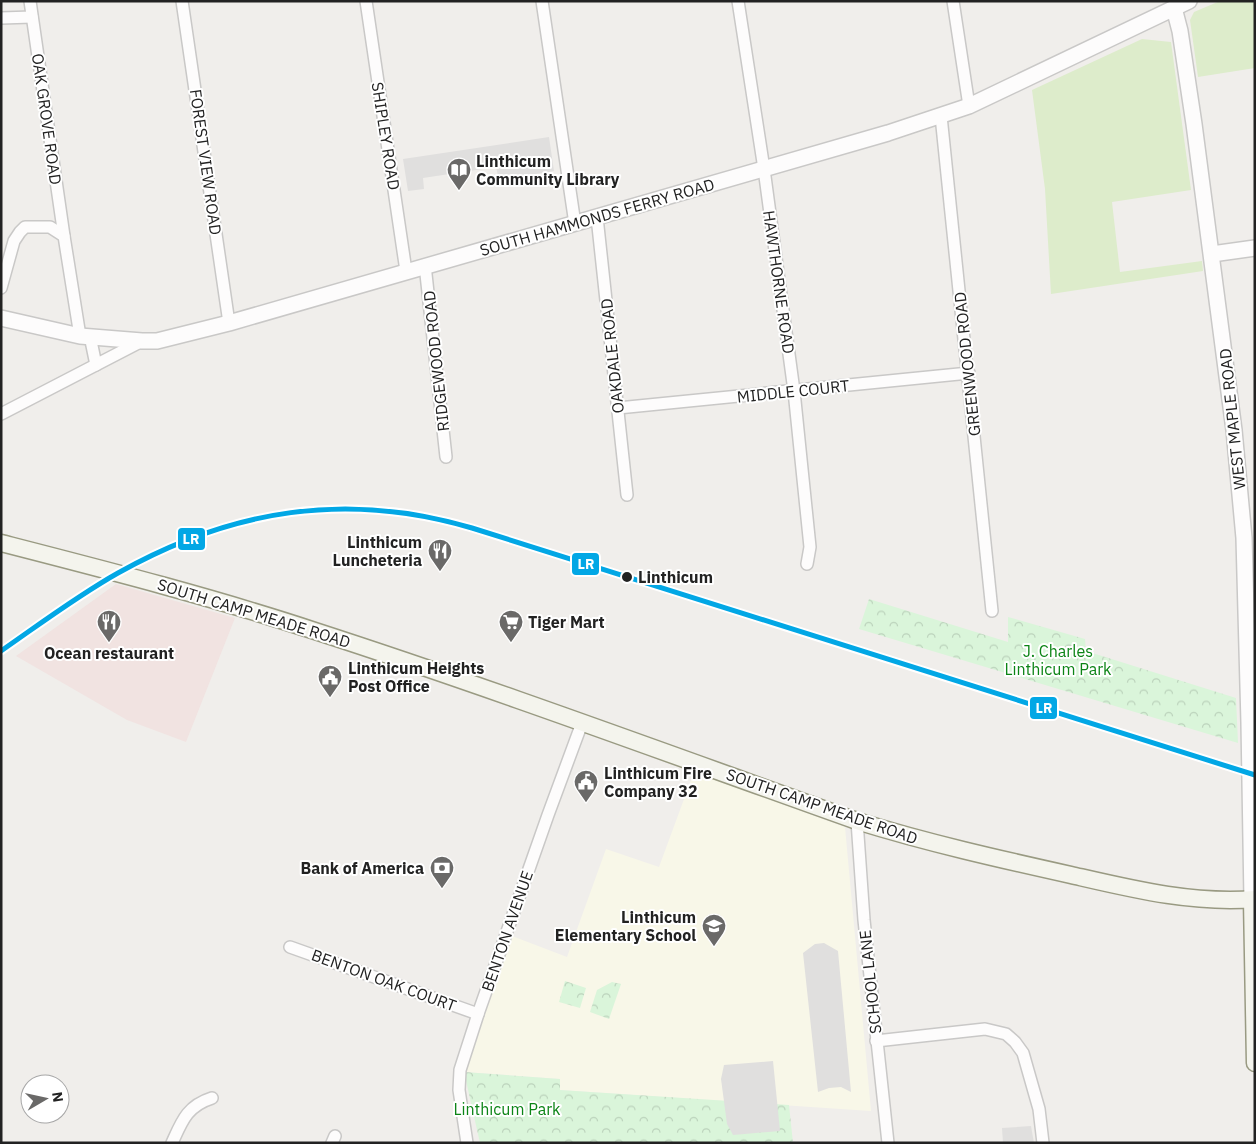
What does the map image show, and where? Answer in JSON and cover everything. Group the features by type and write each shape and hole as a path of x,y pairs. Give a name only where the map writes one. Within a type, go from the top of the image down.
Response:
{"main road":[{"name":"SOUTH CAMP MEADE ROAD","path":"1,544 185,591 314,630 460,679 858,821 919,840 1157,894 1187,899 1253,900"},
{"path":"1253,900 1255,1063"}],"street":[{"name":"OAK GROVE ROAD","path":"30,1 64,236 85,336 96,365"},
{"name":"FOREST VIEW ROAD","path":"182,1 229,323"},
{"name":"SHIPLEY ROAD","path":"366,1 406,271"},
{"path":"542,1 575,224"},
{"name":"HAWTHORNE ROAD","path":"738,1 764,169 794,391 810,547 808,564"},
{"path":"953,1 969,106"},
{"name":"SOUTH HAMMONDS FERRY ROAD","path":"1,318 85,336 142,341 157,340 229,323 888,134 969,106 1174,4 1189,1"},
{"name":"WEST MAPLE ROAD","path":"1174,4 1180,31 1212,254 1249,538 1253,900"},
{"path":"1,18 32,17"},
{"name":"GREENWOOD ROAD","path":"941,116 969,373 992,611"},
{"name":"OAKDALE ROAD","path":"597,217 627,495"},
{"path":"1,288 14,241 25,227 50,227 64,236"},
{"path":"1212,254 1255,248"},
{"name":"RIDGEWOOD ROAD","path":"425,266 446,457"},
{"path":"1,414 142,341"},
{"name":"MIDDLE COURT","path":"618,408 969,373"},
{"name":"BENTON AVENUE","path":"467,1143 459,1090 460,1070 478,1014 582,723"},
{"name":"SCHOOL LANE","path":"858,821 864,920 888,1143"},
{"name":"BENTON OAK COURT","path":"290,947 478,1014"},
{"path":"876,1041 985,1029 1006,1034 1023,1053 1039,1109 1043,1143"},
{"path":"172,1143 184,1118 199,1102 212,1098"}],"shaded area":[{"path":"549,137 554,171 499,180 496,167 423,178 424,189 408,191 403,159"},
{"path":"116,584 235,618 186,742 127,720 16,656"},
{"name":"Linthicum Elementary School","path":"694,772 845,827 871,1111 560,1090 560,1079 464,1072 512,936 567,957 606,849 659,867"},
{"path":"824,943 838,951 851,1092 841,1087 829,1088 818,1092 803,953 815,944"},
{"path":"773,1061 780,1131 733,1135 727,1124 721,1079 724,1065"},
{"path":"1031,1126 1034,1143 1003,1143 1002,1128"}],"green space":[{"path":"1220,1 1255,1 1255,68 1198,77 1190,20 1194,12"},
{"path":"1142,39 1171,42 1191,190 1112,202 1120,272 1202,261 1203,271 1051,294 1045,189 1032,90"},
{"name":"J. Charles Linthicum Park","path":"869,599 1008,642 1008,617 1085,639 1086,651 1236,698 1238,743 859,629"},
{"path":"565,981 586,988 580,1008 559,1002"},
{"path":"612,982 621,984 609,1019 590,1012 597,990"},
{"name":"Linthicum Park","path":"464,1072 560,1079 560,1090 789,1105 793,1143 480,1143"}],"transit line":[{"name":"LR","path":"1,651 73,601 118,573 161,551 204,534 247,521 291,513 335,509 380,510 426,517 472,528 1255,775"}],"place":[{"name":"Linthicum Community Library","path":"459,191"},
{"name":"Linthicum Luncheteria","path":"440,572"},
{"name":"Linthicum","path":"627,577"},
{"name":"Ocean restaurant","path":"109,643"},
{"name":"Tiger Mart","path":"511,643"},
{"name":"Linthicum Heights Post Office","path":"330,698"},
{"name":"Linthicum Fire Company 32","path":"586,803"},
{"name":"Bank of America","path":"442,889"},
{"name":"Linthicum Elementary School","path":"714,947"}]}
